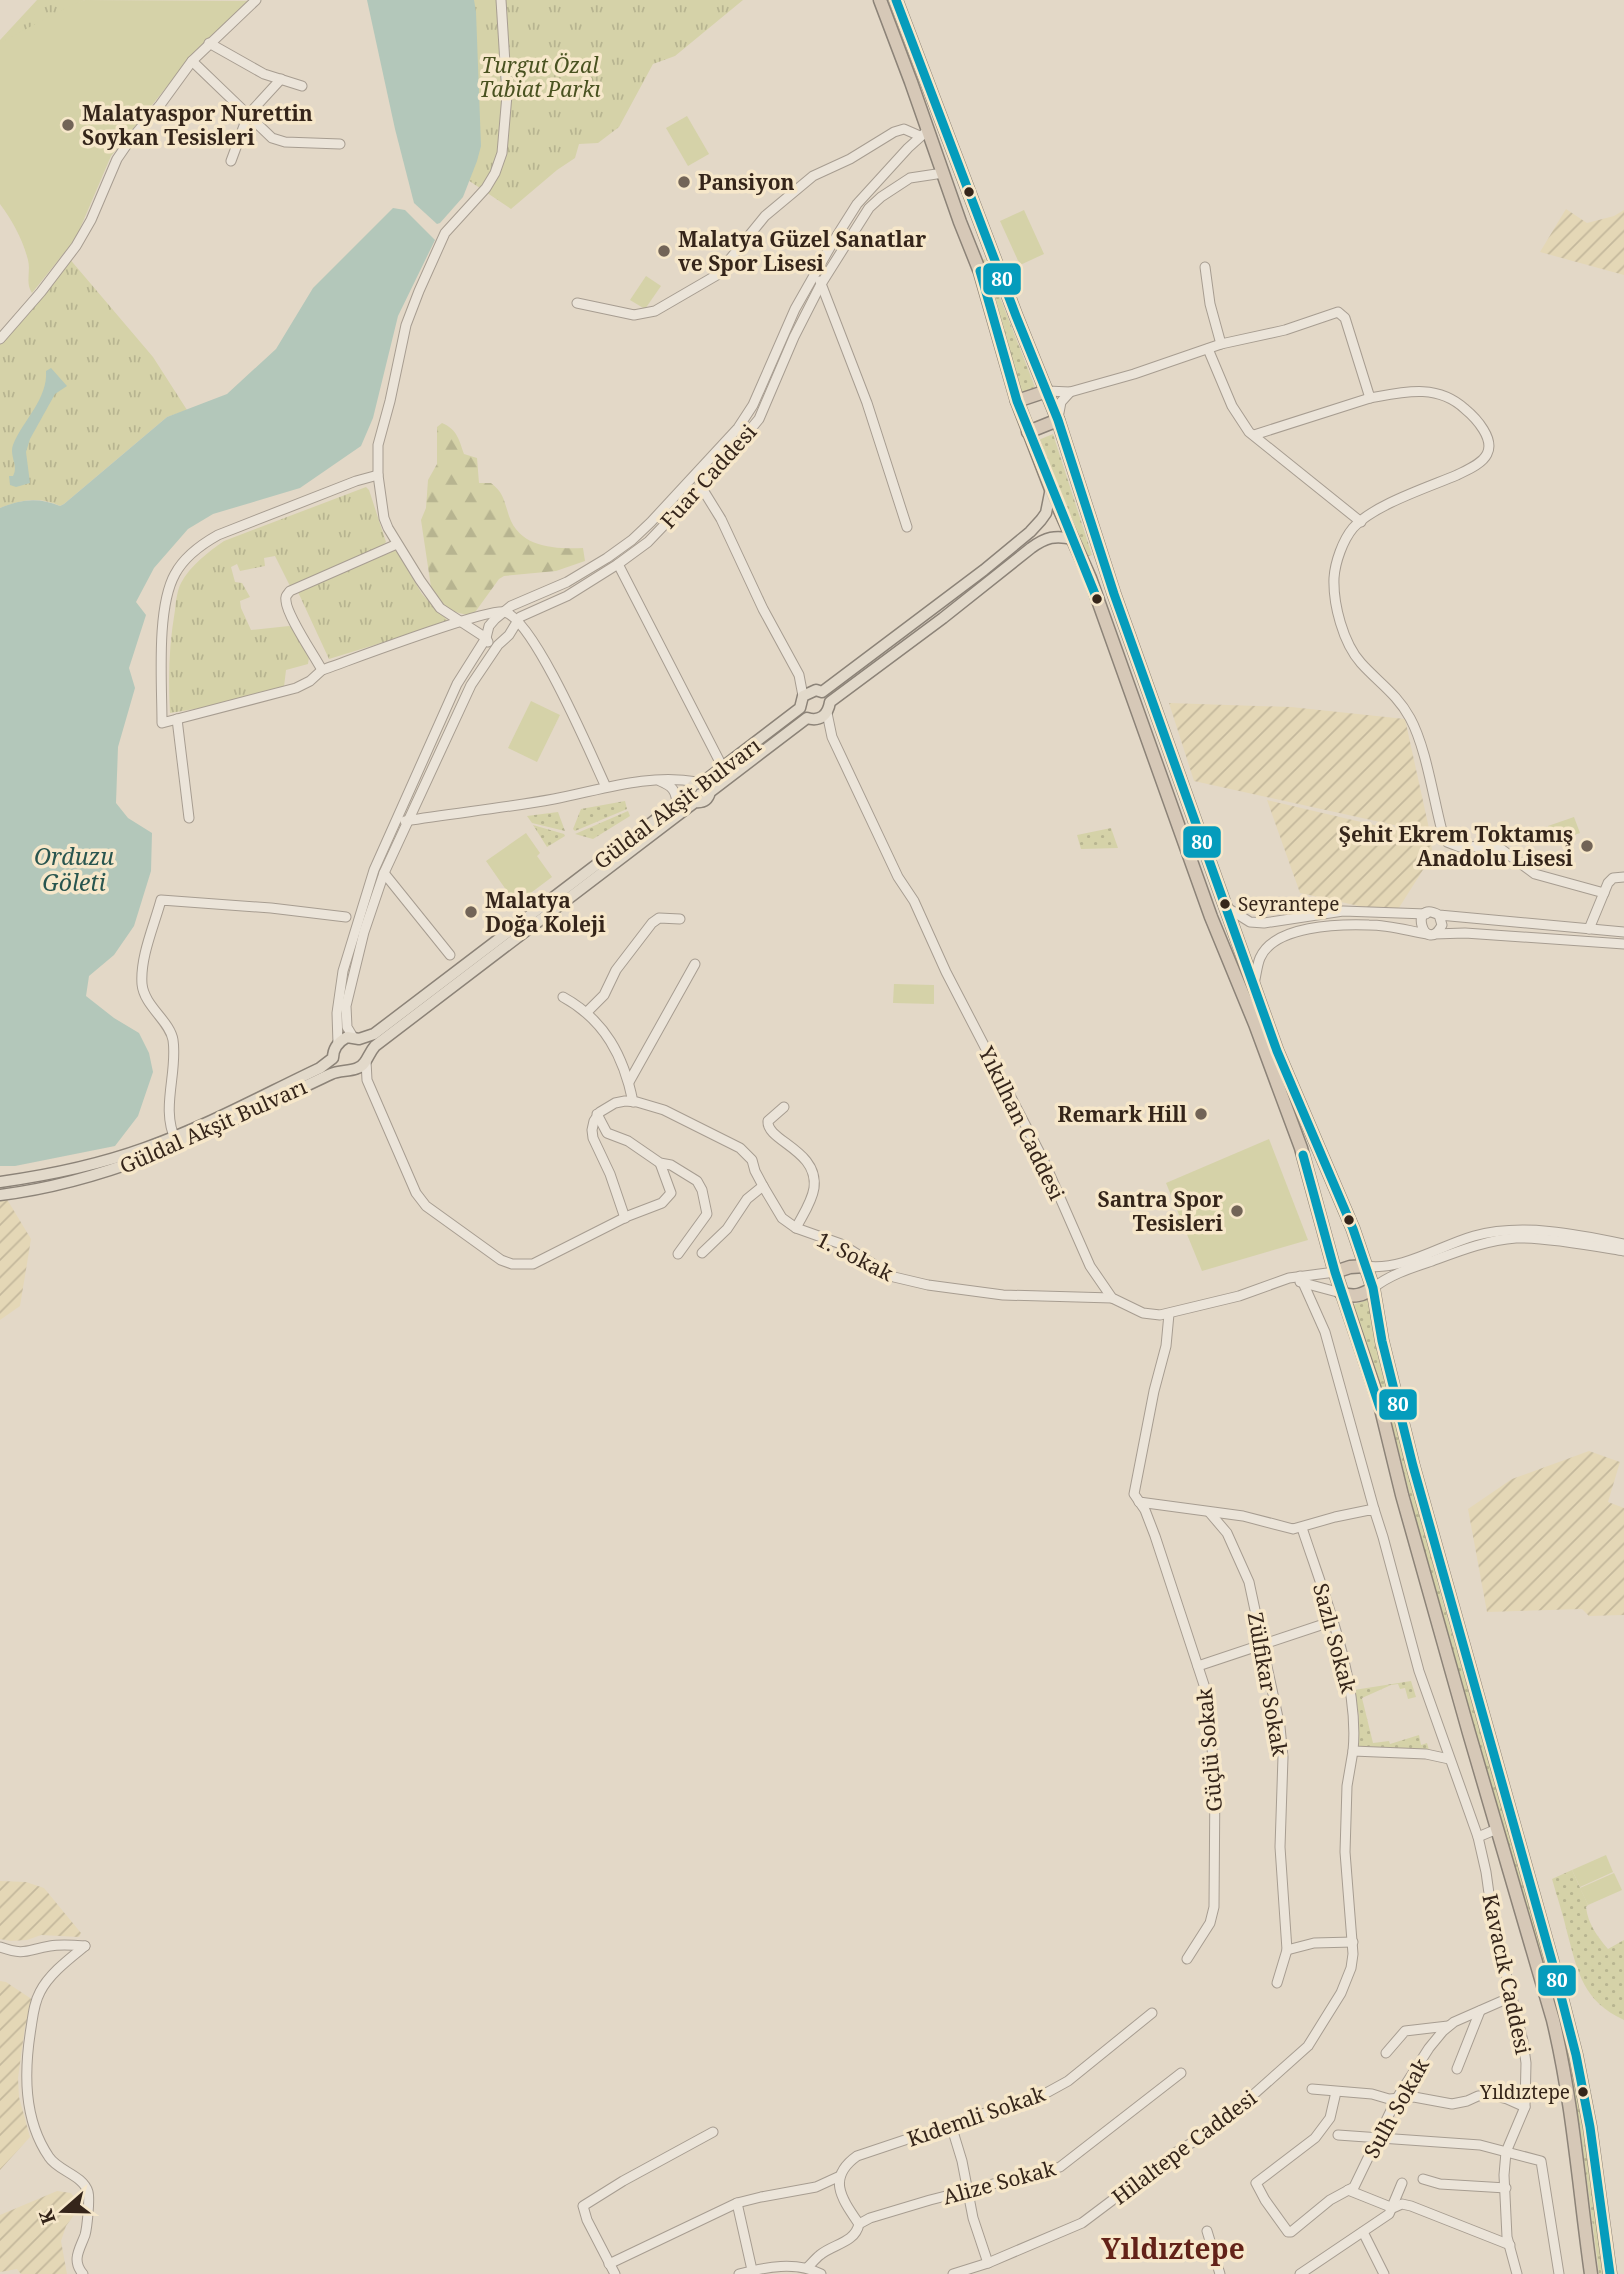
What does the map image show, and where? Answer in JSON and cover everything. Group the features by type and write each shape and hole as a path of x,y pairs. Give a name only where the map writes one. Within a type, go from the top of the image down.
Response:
{"highway":[{"path":"880,0 924,133 943,173 980,272 1028,432 1090,578 1211,917 1255,1024 1301,1148 1341,1293 1380,1405 1402,1495 1546,1993 1560,2051 1591,2274"},
{"path":"896,0 1058,420 1114,594 1277,1051 1353,1229 1373,1288 1382,1341 1413,1466 1573,2043 1583,2087 1610,2274"},
{"path":"1017,401 1047,391"},
{"path":"1028,432 1058,420"},
{"path":"1335,1272 1366,1266"},
{"path":"1341,1293 1361,1295 1373,1288"}],"main road":[{"path":"800,709 803,696 819,691 941,604 1018,543 1046,513 1051,488"},
{"name":"Güldal Akşit Bulvarı","path":"338,1044 347,1037 374,1034 677,804 829,707 1040,541 1057,536 1073,539"},
{"name":"Güldal Akşit Bulvarı","path":"0,1195 106,1172 345,1070 357,1068 397,1029 800,709"},
{"path":"333,1058 334,1048 338,1044"},
{"name":"Güldal Akşit Bulvarı","path":"0,1182 78,1168 176,1141 320,1068 333,1058"}],"street":[{"path":"0,339 76,246 91,220 117,159 192,61 256,0"},
{"path":"498,645 490,644 486,638 440,608 397,544 384,518 378,475 378,445 408,318 444,235 486,188 502,153 507,95 501,0"},
{"path":"209,43 264,74 302,86"},
{"path":"192,61 267,134 279,141 340,144"},
{"path":"231,161 248,115 281,79"},
{"path":"577,303 634,315 655,311 717,275 765,216 813,176 850,159 900,130 924,133"},
{"path":"338,1044 337,1013 343,971 374,870 457,684 486,638 489,626 504,611 567,582 632,540 732,435 753,405 795,309 815,272 858,204 924,133"},
{"path":"895,162 897,175 905,180"},
{"name":"Fuar Caddesi","path":"517,621 525,614 567,596 618,564 648,541 744,438 763,412 794,337 821,284 869,208 905,180 943,173"},
{"path":"1205,267 1210,304 1221,344"},
{"path":"815,272 867,403 907,527"},
{"path":"1047,391 1070,392 1221,344 1285,330 1338,312 1345,318 1370,398"},
{"path":"1208,349 1231,406 1249,432 1362,522"},
{"path":"1254,435 1370,398 1413,390 1436,392 1457,401 1472,415 1489,444 1488,454 1480,462 1393,502 1353,528 1341,549 1334,577 1337,605 1351,649 1360,662 1401,703 1420,738 1438,817 1447,842 1460,847 1491,846 1501,849 1535,874 1604,893"},
{"path":"1058,420 1061,402 1070,392"},
{"path":"378,475 356,481 218,535 204,543 183,562 171,582 162,638 162,723 296,688 310,681 322,670 460,622 495,611 504,611 529,634 606,787"},
{"path":"700,485 721,519 763,609 799,675 803,696"},
{"path":"322,670 290,614 285,602 286,596 290,591 397,544"},
{"path":"618,564 723,768"},
{"path":"517,621 471,685 384,873 364,932 346,1006 347,1027 367,1057 367,1080 416,1193 426,1206 501,1260 512,1264 533,1264 625,1218 662,1203 671,1193 660,1163"},
{"path":"509,635 521,631 529,634"},
{"path":"799,675 819,691 829,707"},
{"name":"Yıkılhan Caddesi","path":"829,707 832,737 898,877 914,901 946,972 1043,1159 1090,1266 1112,1298 1143,1313 1169,1314 1239,1296 1289,1278 1301,1279"},
{"name":"Yıkılhan Caddesi","path":"800,709 832,737"},
{"path":"177,719 189,818"},
{"path":"394,822 677,778 697,790"},
{"path":"663,780 673,788 677,804"},
{"path":"384,873 450,955"},
{"path":"1589,929 1613,878 1624,877"},
{"path":"176,1141 169,1115 173,1037 145,996 142,984 144,961 161,900 346,917"},
{"path":"1226,907 1250,922 1264,923 1343,911 1433,912 1439,915 1624,932"},
{"path":"1426,914 1420,923 1422,930 1430,934"},
{"path":"1430,934 1441,929 1443,922 1439,915"},
{"path":"587,1012 602,997 616,970 652,923 665,917 680,919"},
{"path":"1254,986 1261,956 1271,944 1292,932 1326,926 1372,925 1430,934 1465,933 1624,944"},
{"path":"629,1082 695,964"},
{"path":"563,998 587,1012 618,1054 629,1082 633,1102 615,1103 597,1114 592,1130 625,1218"},
{"path":"333,1058 345,1070 367,1080"},
{"name":"1. Sokak","path":"633,1102 664,1110 740,1148 752,1160 762,1186 782,1218 796,1228 841,1244 894,1278 1003,1295 1112,1298"},
{"path":"784,1107 768,1121 768,1128 803,1156 814,1180 813,1193 796,1228"},
{"path":"597,1114 607,1133 628,1141 660,1163 671,1165 697,1181 702,1190 707,1214 678,1254"},
{"path":"702,1253 733,1223 747,1199 762,1186"},
{"path":"1366,1266 1386,1267 1475,1236 1515,1230 1624,1244"},
{"path":"1373,1288 1401,1272 1478,1244 1517,1238 1624,1251"},
{"path":"1301,1279 1335,1272"},
{"path":"1301,1279 1341,1293"},
{"name":"Kavacık Caddesi","path":"1301,1279 1325,1332 1419,1671 1478,1837 1490,1907 1523,2041 1526,2063 1525,2107 1506,2151 1504,2175 1506,2221 1517,2274"},
{"path":"1169,1314 1166,1346 1134,1490 1139,1502 1243,1516 1293,1530 1374,1508"},
{"name":"Güçlü Sokak","path":"1139,1502 1155,1536 1205,1688 1215,1775 1215,1901 1210,1923 1187,1959"},
{"name":"Zülfikar Sokak","path":"1210,1513 1227,1533 1250,1582 1283,1745 1280,1846 1287,1950 1277,1983"},
{"name":"Sazlı Sokak","path":"1302,1528 1333,1621 1353,1705 1353,1751"},
{"path":"1198,1666 1333,1621"},
{"path":"1353,1751 1426,1754 1449,1759"},
{"name":"Hilaltepe Caddesi","path":"953,2274 988,2263 1070,2229 1091,2217 1175,2153 1216,2128 1308,2046 1341,1993 1351,1968 1353,1942 1345,1865 1347,1786 1353,1751"},
{"path":"1478,1837 1497,1829"},
{"path":"1287,1950 1314,1943 1353,1942"},
{"path":"0,1947 22,1953 51,1945 85,1946 41,1989 34,2003 26,2073 35,2132 50,2159 81,2182 89,2195 86,2231 76,2256 83,2274"},
{"name":"Sulh Sokak","path":"1336,2092 1331,2118 1315,2138 1256,2183 1285,2230 1291,2232 1330,2200 1354,2187 1396,2098 1448,2026 1511,1997"},
{"path":"1457,2069 1480,2011"},
{"name":"Kıdemli Sokak","path":"840,2176 850,2161 866,2151 951,2125 1058,2087 1152,2013"},
{"path":"1386,2053 1405,2031 1448,2026"},
{"name":"Alize Sokak","path":"808,2267 821,2254 852,2237 859,2224 930,2200 1060,2167 1181,2073"},
{"path":"1312,2089 1372,2094 1389,2099 1414,2097 1452,2104 1478,2096 1498,2095 1525,2107"},
{"path":"951,2125 962,2161 973,2218 988,2263"},
{"path":"615,2274 587,2220 583,2206 713,2132"},
{"path":"1338,2135 1480,2145 1541,2161 1559,2274"},
{"path":"609,2264 737,2203 816,2187 840,2176 841,2196 859,2224"},
{"path":"1423,2179 1440,2184 1506,2188"},
{"path":"1393,2208 1402,2183"},
{"path":"1348,2190 1393,2208"},
{"path":"737,2203 752,2270"},
{"path":"1306,2272 1402,2204 1510,2245"},
{"path":"1207,2231 1220,2274"},
{"path":"1363,2232 1384,2274"},
{"path":"739,2274 778,2267 808,2267 821,2274"}],"shaded area":[{"path":"1566,209 1587,223 1614,216 1624,210 1624,275 1540,252"},
{"path":"1169,703 1291,707 1405,719 1430,833 1194,781"},
{"path":"1267,800 1430,838 1433,854 1395,914 1300,893"},
{"path":"5,1196 31,1239 20,1306 0,1320 0,1197"},
{"path":"1589,1451 1620,1462 1608,1502 1624,1508 1624,1615 1589,1616 1582,1609 1487,1612 1468,1509 1512,1479"},
{"path":"0,1881 26,1882 44,1888 81,1933 79,1937 41,1935 27,1940 0,1939"},
{"path":"0,1981 6,1982 33,2000 25,2027 18,2078 19,2097 30,2137 0,2170"},
{"path":"57,2191 71,2193 77,2201 77,2211 66,2226 61,2241 67,2274 21,2274 17,2269 0,2272 0,2215"}],"green space":[{"path":"37,0 85,0 0,44 0,40"},
{"name":"Malatyaspor Nurettin Soykan Tesisleri","path":"85,0 250,1 197,49 111,156 76,238 32,293 28,260 23,245 0,204 0,43"},
{"name":"Turgut Özal Tabiat Parkı","path":"463,0 743,0 675,56 653,64 619,127 598,143 579,144 575,158 511,209 462,176"},
{"path":"687,116 709,154 688,166 666,128"},
{"path":"1024,210 1044,254 1020,265 1000,221"},
{"path":"68,257 153,357 187,410 167,417 64,504 60,506 30,500 0,508 0,339"},
{"path":"985,259 1035,387 1018,394 980,260"},
{"path":"646,276 661,286 645,309 630,300"},
{"path":"442,423 454,432 464,454 477,458 479,483 491,483 499,490 514,527 521,535 550,547 583,548 585,561 556,571 504,576 473,615 454,611 442,604 431,587 421,520 426,508 428,480 437,464 437,427"},
{"path":"1053,434 1092,555 1086,557 1036,441"},
{"path":"366,487 386,542 377,552 290,586 275,556 264,558 265,566 240,571 237,564 231,567 235,582 242,583 250,597 240,601 251,630 289,626 297,631 310,650 308,664 286,670 284,687 219,705 170,713 170,662 176,600 181,583 189,571 224,541"},
{"path":"396,550 422,594 449,622 329,659 298,592"},
{"path":"531,701 560,715 537,762 508,748"},
{"path":"625,801 627,809 575,831 573,829 581,809"},
{"path":"628,811 630,816 593,839 575,834"},
{"path":"558,812 565,831 532,823 527,816"},
{"path":"1574,817 1580,833 1554,842 1548,826"},
{"path":"533,825 564,834 565,836 547,847"},
{"path":"1111,828 1118,848 1081,849 1077,835"},
{"path":"526,833 540,853 537,856 552,877 516,904 486,861"},
{"path":"894,984 934,985 934,1004 893,1003"},
{"name":"Santra Spor Tesisleri","path":"1269,1139 1308,1240 1202,1271 1166,1183"},
{"path":"1370,1299 1439,1588 1566,2031 1584,2127 1604,2274 1599,2274 1580,2127 1561,2032 1434,1591 1395,1436 1352,1305"},
{"path":"1411,1681 1416,1697 1408,1699 1405,1688 1400,1689 1398,1684 1362,1698 1373,1743 1389,1741 1390,1744 1419,1735 1421,1745 1427,1743 1429,1750 1357,1746 1359,1716 1354,1690"},
{"path":"1606,1855 1613,1872 1580,1887 1572,1870"},
{"path":"1572,1870 1588,1905 1586,1907 1591,1924 1600,1939 1608,1949 1624,1940 1624,2020 1599,2004 1579,1973 1552,1879"},
{"path":"1614,1873 1622,1890 1588,1905 1580,1888"}],"water":[{"path":"367,0 474,0 481,146 463,197 437,224 414,203"},
{"name":"Orduzu Göleti","path":"393,208 405,210 435,240 398,316 373,418 361,446 300,488 213,514 188,529 154,568 136,602 146,615 129,668 135,688 118,747 116,803 128,818 152,833 151,871 134,926 114,955 89,976 86,996 139,1033 149,1053 153,1072 138,1116 115,1146 15,1166 0,1166 0,508 30,500 60,506 64,504 167,417 227,394 276,349 313,288"},
{"path":"51,368 67,386 55,394 30,439 26,452 30,483 16,487 10,485 9,476 13,476 15,472 13,445 39,400 46,381 46,371"}],"transit line":[{"name":"80","path":"896,0 1058,420 1114,594 1277,1051 1353,1229 1373,1288 1382,1341 1413,1466 1576,2055 1590,2127 1610,2274"},
{"name":"80","path":"980,271 1017,401 1097,599"},
{"name":"80","path":"1303,1155 1335,1272 1380,1408"}],"place":[{"name":"Malatyaspor Nurettin Soykan Tesisleri","path":"68,125"},
{"name":"Pansiyon","path":"684,182"},
{"name":"Malatya Güzel Sanatlar ve Spor Lisesi","path":"664,251"},
{"name":"Şehit Ekrem Toktamış Anadolu Lisesi","path":"1587,846"},
{"name":"Seyrantepe","path":"1225,904"},
{"name":"Malatya Doğa Koleji","path":"471,912"},
{"name":"Remark Hill","path":"1201,1114"},
{"name":"Santra Spor Tesisleri","path":"1237,1211"},
{"name":"Yıldıztepe","path":"1583,2092"}],"district":[{"name":"Yıldıztepe","path":"1173,2248"}]}
